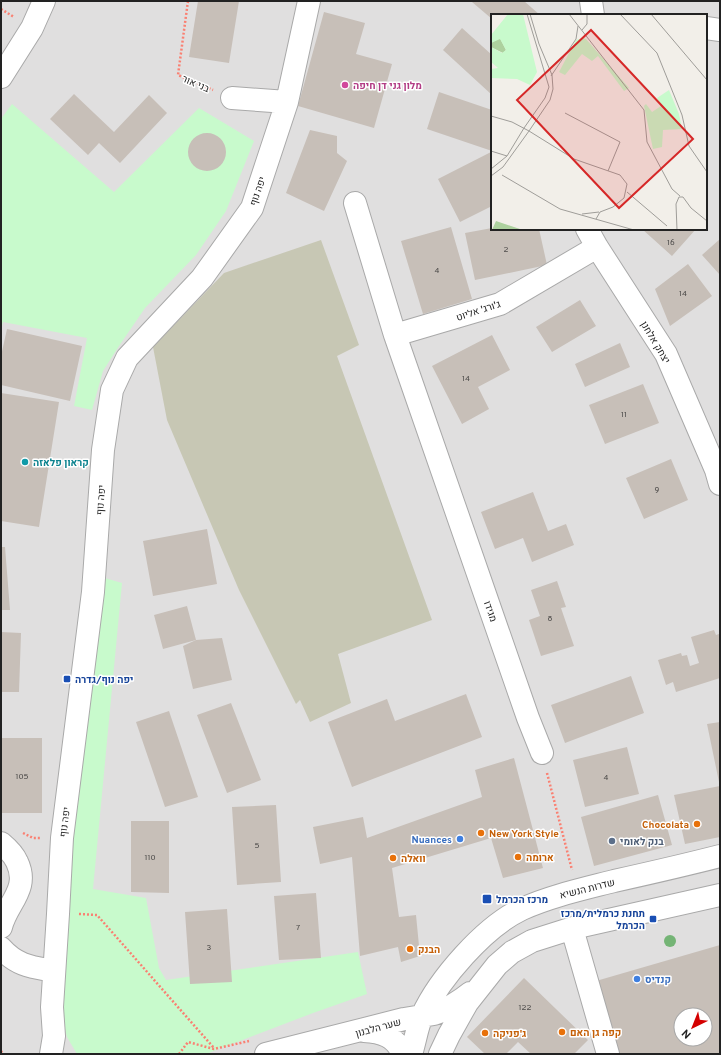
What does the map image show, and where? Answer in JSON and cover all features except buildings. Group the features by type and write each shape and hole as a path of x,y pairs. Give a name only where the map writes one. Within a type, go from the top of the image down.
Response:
{"street":[{"path":"1,77 32,28 44,1"},
{"name":"יפה נוף","path":"56,1048 52,1007 62,838 93,592 104,450 112,390 127,358 202,278 252,208 287,102 310,1"},
{"path":"591,1 593,14"},
{"path":"707,28 720,30"},
{"path":"232,98 287,102"},
{"name":"מגידו","path":"355,203 395,335 528,718 542,753"},
{"name":"ג'ורג' אליוט","path":"395,335 500,304 592,238"},
{"name":"יצחק אלחנן","path":"592,238 666,354 716,470 720,484"},
{"path":"1,843 15,858 20,869 21,883 1,927"},
{"name":"שדרות הנשיא","path":"412,1054 422,1017 442,983 456,965 501,921 521,910 552,897 720,856"},
{"path":"440,1054 467,1003 497,965 512,952 532,941 573,928 720,896"},
{"path":"573,928 608,1054"},
{"path":"1,948 7,955 17,962 25,965 54,970"},
{"name":"שער הלבנון","path":"266,1054 404,1020 422,1017 445,1010 482,983"},
{"path":"361,1031 380,1032 396,1043 403,1054"}],"path":[{"name":"בני אור","path":"188,1 178,75 232,98"},
{"path":"542,753 577,890"},
{"path":"20,831 33,838 62,838"},
{"path":"97,915 214,1049 188,1042 179,1054"}],"shaded area":[{"path":"1,1 720,1 720,1054 1,1054"},
{"path":"321,240 359,345 337,356 432,620 338,654 351,703 310,722 300,700 296,704 239,590 167,420 153,347 224,273"}],"green space":[{"path":"12,104 114,192 199,108 254,141 226,211 196,255 145,308 119,346 103,371 92,410 74,406 87,338 3,322 1,330 1,119"},
{"path":"84,572 122,583 93,889 146,898 159,968 166,980 358,952 367,994 206,1054 77,1054 67,1037 61,1014"}],"place":[{"name":"מלון גני דן חיפה","path":"345,85"},
{"name":"קראון פלאזה","path":"25,462"},
{"name":"יפה נוף/גדרה","path":"67,679"},
{"name":"Chocolata","path":"697,824"},
{"name":"New York Style","path":"481,833"},
{"name":"Nuances","path":"460,839"},
{"name":"בנק לאומי","path":"612,841"},
{"name":"ארומה","path":"518,857"},
{"name":"וואלה","path":"393,858"},
{"name":"מרכז הכרמל","path":"487,899"},
{"name":"תחנת כרמלית/מרכז הכרמל","path":"653,919"},
{"name":"הבנק","path":"410,949"},
{"name":"קנדיס","path":"637,979"},
{"name":"קפה גן האם","path":"562,1032"},
{"name":"ג'פניקה","path":"485,1033"}]}
